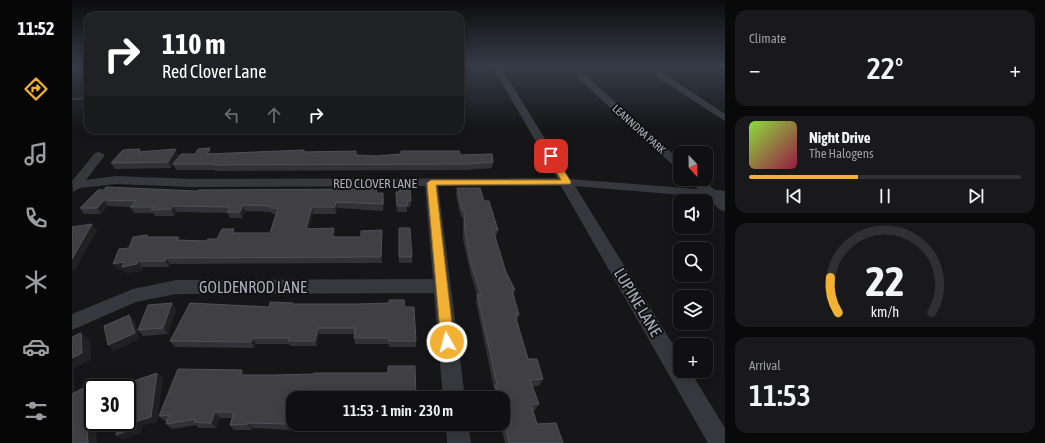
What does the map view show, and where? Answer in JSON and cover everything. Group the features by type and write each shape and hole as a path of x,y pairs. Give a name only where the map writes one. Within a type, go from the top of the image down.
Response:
{"street":[{"name":"LUPINE LANE","path":"509,87 567,182 721,443"},
{"name":"LEANNDRA PARK","path":"593,87 673,160"},
{"path":"678,87 725,118"},
{"path":"73,186 99,155"},
{"name":"RED CLOVER LANE","path":"73,186 116,180 192,183 567,182 701,194"},
{"path":"431,183 453,391"},
{"path":"702,186 711,194"},
{"name":"RED CLOVER LANE","path":"713,195 725,195"},
{"path":"713,196 725,207"},
{"name":"GOLDENROD LANE","path":"72,322 133,296 176,287 441,286"},
{"path":"458,431 459,443"}],"lane":[{"path":"72,99 84,98"}],"building":[{"path":"210,148 207,154 304,150 304,152 356,151 356,155 376,156 401,154 401,151 459,151 461,155 492,154 493,162 468,164 173,164 181,154 195,154 198,149"},
{"path":"140,149 138,152 176,149 168,162 111,163 123,150"},
{"path":"106,187 197,191 377,189 376,193 383,193 383,204 336,202 335,207 312,207 306,229 334,228 332,237 361,237 361,231 382,230 381,257 166,258 165,261 138,261 137,264 122,267 124,262 113,264 119,249 129,248 133,237 147,235 147,237 179,237 176,240 206,241 208,239 217,239 222,229 234,229 232,233 270,233 278,208 270,208 271,206 243,205 240,212 227,212 230,207 173,206 171,209 151,210 153,207 130,207 136,201 104,200 97,208 80,208 98,190 104,190"},
{"path":"457,188 480,188 484,201 489,201 498,230 493,230 506,272 515,290 512,290 519,315 515,315 528,359 537,359 543,379 530,380 539,404 531,404 537,424 556,423 563,443 509,443 506,431 510,431 510,424 512,424 510,417 510,391 497,391 495,385 497,385 477,294 481,294 471,264 465,232 464,210 462,210"},
{"path":"399,190 410,190 411,201 407,201 407,206 397,206 396,192 399,192"},
{"path":"92,224 72,259 72,227"},
{"path":"399,228 410,228 412,257 399,257"},
{"path":"389,300 404,300 405,307 414,307 416,341 389,341 389,338 354,338 355,328 318,328 315,341 288,341 289,338 253,338 251,342 170,341 190,303 269,307 270,302 293,303 292,304 357,304 389,303"},
{"path":"172,303 163,328 138,330 148,305"},
{"path":"129,315 135,333 108,345 104,326"},
{"path":"81,333 82,353 72,358 72,337"},
{"path":"388,366 415,366 416,391 286,391 286,424 249,423 230,425 234,412 215,412 211,423 194,422 195,419 166,424 169,415 159,416 178,369 242,370 241,375 388,373"},
{"path":"157,373 151,417 136,422 136,380"},
{"path":"83,388 84,431 87,431 88,443 72,443 72,394"},
{"path":"117,431 127,431 116,435"}],"route":[{"path":"447,342 431,183 567,182 551,156"}]}
